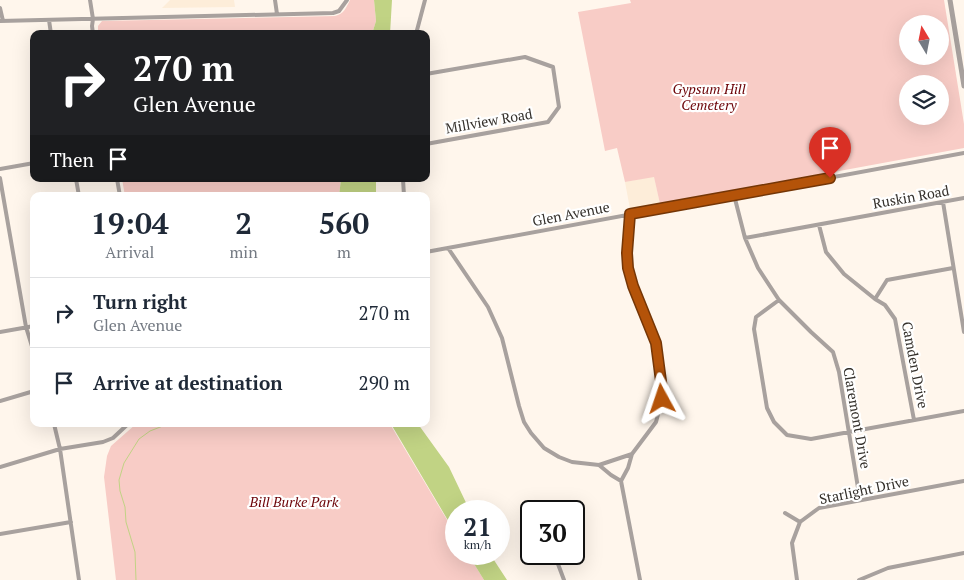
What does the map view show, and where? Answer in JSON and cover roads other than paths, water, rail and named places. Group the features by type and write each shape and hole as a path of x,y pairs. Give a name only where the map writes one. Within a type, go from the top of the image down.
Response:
{"street":[{"path":"90,0 92,30"},
{"path":"274,0 277,14"},
{"path":"0,8 1,21 93,19 333,13 339,11 346,0"},
{"path":"417,30 425,0"},
{"path":"950,0 964,86"},
{"path":"49,20 50,30"},
{"path":"958,44 964,42"},
{"name":"Millview Road","path":"430,73 525,57 553,67 559,107 548,122 430,143"},
{"name":"Glen Avenue","path":"430,251 964,154"},
{"path":"0,169 30,164"},
{"path":"0,178 26,327 30,340"},
{"name":"Claremont Drive","path":"734,195 745,238 758,268 778,300 810,332 834,352 860,500"},
{"name":"Ruskin Road","path":"745,238 964,198"},
{"path":"943,202 964,332"},
{"path":"630,214 627,253 628,268 633,286 656,343 662,389 662,399 656,422 632,454 628,468 621,481 640,580"},
{"name":"Camden Drive","path":"819,225 826,252 844,274 885,305 895,319 914,420"},
{"path":"448,248 488,307 502,338 524,422 544,448 572,462 599,465 632,454"},
{"path":"875,299 887,280 953,268"},
{"path":"778,300 756,317 754,329 767,408 774,422 787,435 811,439 964,411"},
{"path":"0,332 30,326"},
{"path":"0,401 30,392"},
{"path":"55,427 60,449 80,580"},
{"path":"0,467 60,449 103,442 113,438 125,427"},
{"path":"599,465 621,481"},
{"name":"Starlight Drive","path":"800,522 819,508 964,481"},
{"path":"785,513 800,522 792,543 798,580"},
{"path":"0,534 70,522"},
{"path":"859,580 888,568 964,553"},
{"path":"558,565 564,580"}],"waterway":[{"path":"136,580 135,552 126,522 119,480 124,463 139,439 150,431 160,427"}],"park label":[{"name":"Gypsum Hill Cemetery","path":"709,98"},
{"name":"Bill Burke Park","path":"294,502"}]}
